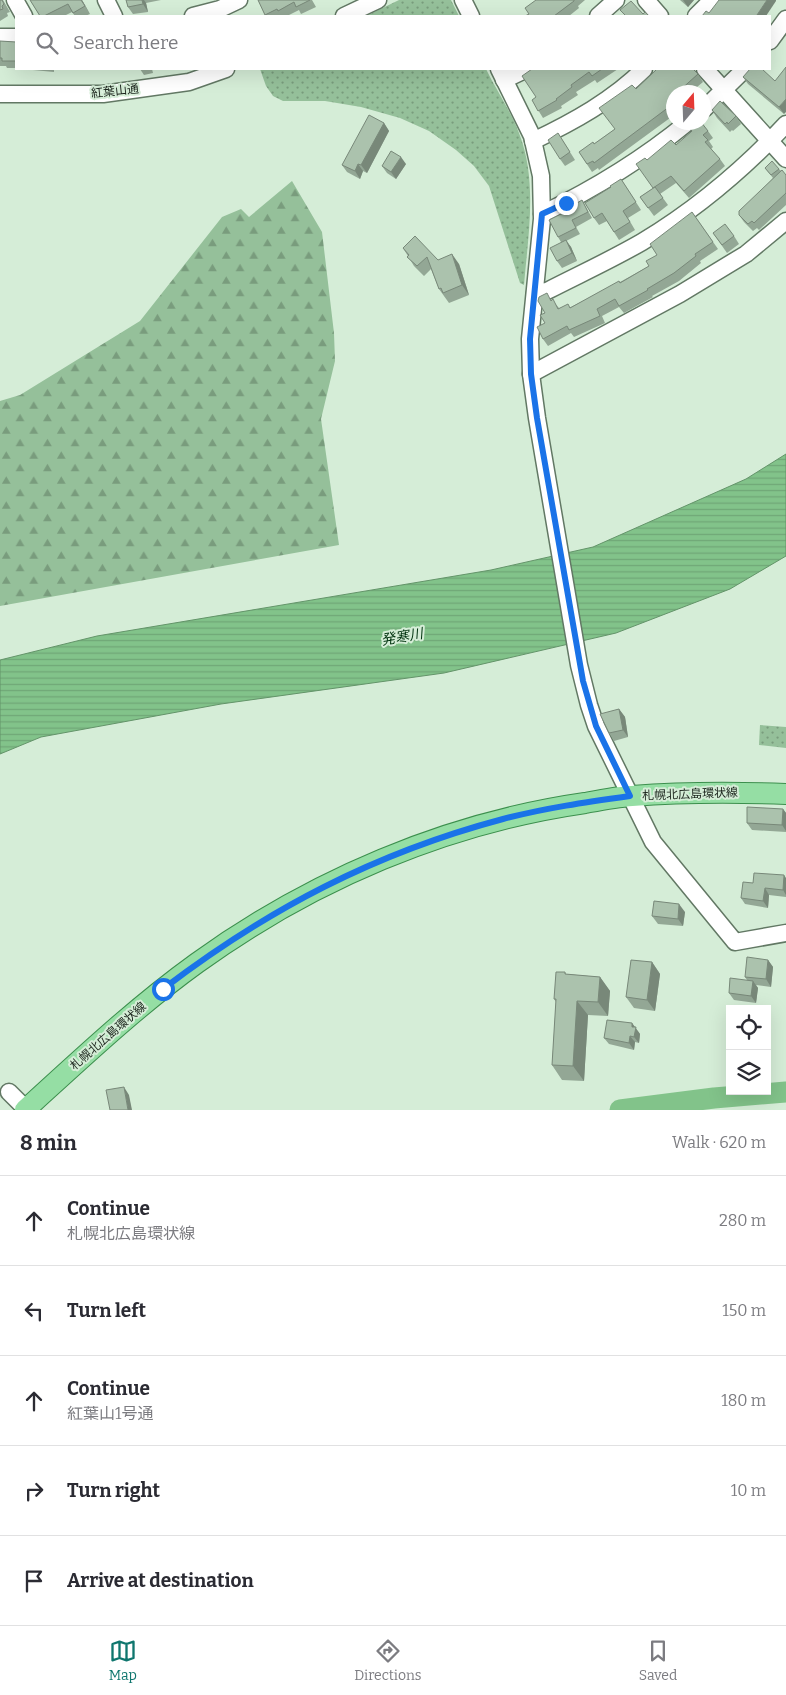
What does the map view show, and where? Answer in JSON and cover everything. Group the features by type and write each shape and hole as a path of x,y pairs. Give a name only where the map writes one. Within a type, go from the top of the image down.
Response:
{"main road":[{"name":"札幌北広島環状線","path":"25,1110 113,1031 170,984 234,937 307,894 401,851 504,819 556,807 630,796 691,792 786,794"}],"street":[{"path":"15,0 23,15"},
{"path":"106,0 114,15"},
{"path":"197,15 220,9 239,0"},
{"path":"346,15 378,0"},
{"path":"463,0 470,15"},
{"path":"599,15 616,0"},
{"path":"646,0 659,15"},
{"path":"697,15 712,0"},
{"path":"771,40 786,19"},
{"path":"0,37 15,37"},
{"name":"紅葉山通","path":"0,94 103,94 189,82 223,70"},
{"path":"522,70 502,74 533,141 541,176 542,214 530,339 531,374 579,665 589,705 596,726 653,842 735,942 786,933"},
{"path":"533,141 571,123 643,70"},
{"path":"706,70 786,159"},
{"path":"711,102 744,70"},
{"path":"534,293 547,291 649,238 686,213 730,179 786,124"},
{"path":"542,214 592,189 649,152 678,130"},
{"path":"531,374 621,327 696,284 746,254 786,222"},
{"path":"9,1092 25,1110"}],"green space":[{"path":"399,0 451,0 458,15 368,15"},
{"path":"260,70 487,70 516,125 525,151 530,189 530,209 524,285 520,283 489,186 474,166 456,150 429,131 400,118 361,107 325,101 283,101 273,96 266,86"},
{"path":"292,181 322,232 334,333 335,361 321,419 339,545 0,606 0,401 20,395 140,321 222,217 241,209 249,217"},
{"path":"760,725 786,727 786,748 759,745"}],"water":[{"name":"発寒川","path":"786,454 786,556 730,589 616,633 444,673 221,704 41,737 0,754 0,660 97,636 491,570 593,547 746,479"}],"building":[{"path":"0,0 4,4 2,6 3,9 0,10"},
{"path":"30,0 81,0 85,6 73,13 68,4 46,15 39,15"},
{"path":"126,0 142,0 143,4 128,7"},
{"path":"258,0 310,0 296,7 294,2 278,11 277,9 265,15"},
{"path":"536,0 574,0 555,15 527,15 529,14 525,8"},
{"path":"719,0 767,0 757,15 703,15 706,11 709,13"},
{"path":"631,1 643,14 645,12 648,15 625,15 620,10"},
{"path":"0,41 15,42 15,61 2,61 2,58 0,58"},
{"path":"786,67 786,99 779,107 743,77 749,70 763,70 775,81"},
{"path":"531,70 601,70 592,76 589,72 571,85 572,87 557,100 538,111 532,100 536,97 522,76"},
{"path":"656,70 694,70 698,74 686,85 666,85 666,109 594,163 593,161 587,164 579,152 615,129 599,108 632,85 636,89"},
{"path":"720,101 736,116 728,124 727,122 725,124 712,110"},
{"path":"369,115 384,123 361,165 358,164 355,171 342,165"},
{"path":"707,130 703,135 708,140 705,142 720,159 684,191 671,176 653,188 636,164 645,158 647,160 671,140 676,145 692,131"},
{"path":"558,133 570,152 560,159 548,140"},
{"path":"391,151 401,157 391,172 382,166"},
{"path":"772,161 779,169 771,175 765,168"},
{"path":"782,170 786,175 786,193 754,223 752,221 748,224 739,215 739,211"},
{"path":"621,179 636,202 623,211 630,222 614,232 602,213 594,218 585,203"},
{"path":"655,187 663,198 648,208 640,197"},
{"path":"582,200 588,212 572,220 576,228 558,237 549,220 573,208 572,206"},
{"path":"692,212 713,242 695,254 696,256 674,273 648,290 619,306 615,299 597,309 600,316 569,330 567,326 543,339 537,327 545,323 540,315 545,313 538,301 539,297 547,293 551,301 553,299 558,309 568,304 570,308 619,281 620,283 649,266 646,261 657,255 650,244"},
{"path":"725,224 734,236 722,245 713,233"},
{"path":"415,236 438,260 452,254 462,285 443,293 441,288 439,289 427,257 417,266 407,257 409,255 403,248"},
{"path":"566,240 572,253 557,261 550,248"},
{"path":"619,709 623,730 609,733 600,714"},
{"path":"747,807 783,809 782,825 747,823"},
{"path":"754,873 784,875 783,890 765,888 763,901 741,898 743,882 753,883"},
{"path":"654,901 679,904 678,919 652,916"},
{"path":"747,957 768,960 766,979 745,977"},
{"path":"631,960 652,962 647,1000 626,997"},
{"path":"556,972 600,977 598,1002 577,1001 573,1066 552,1065"},
{"path":"730,978 753,981 751,996 729,993"},
{"path":"607,1020 632,1023 632,1027 636,1027 634,1037 630,1036 629,1043 604,1038"},
{"path":"124,1087 128,1110 110,1110 106,1090"}],"waterway":[{"path":"620,1110 714,1098 786,1092"}],"route":[{"path":"163,989 234,937 307,894 401,851 504,819 556,807 630,796 596,726 579,665 533,395 530,339 542,214 566,203"}]}
